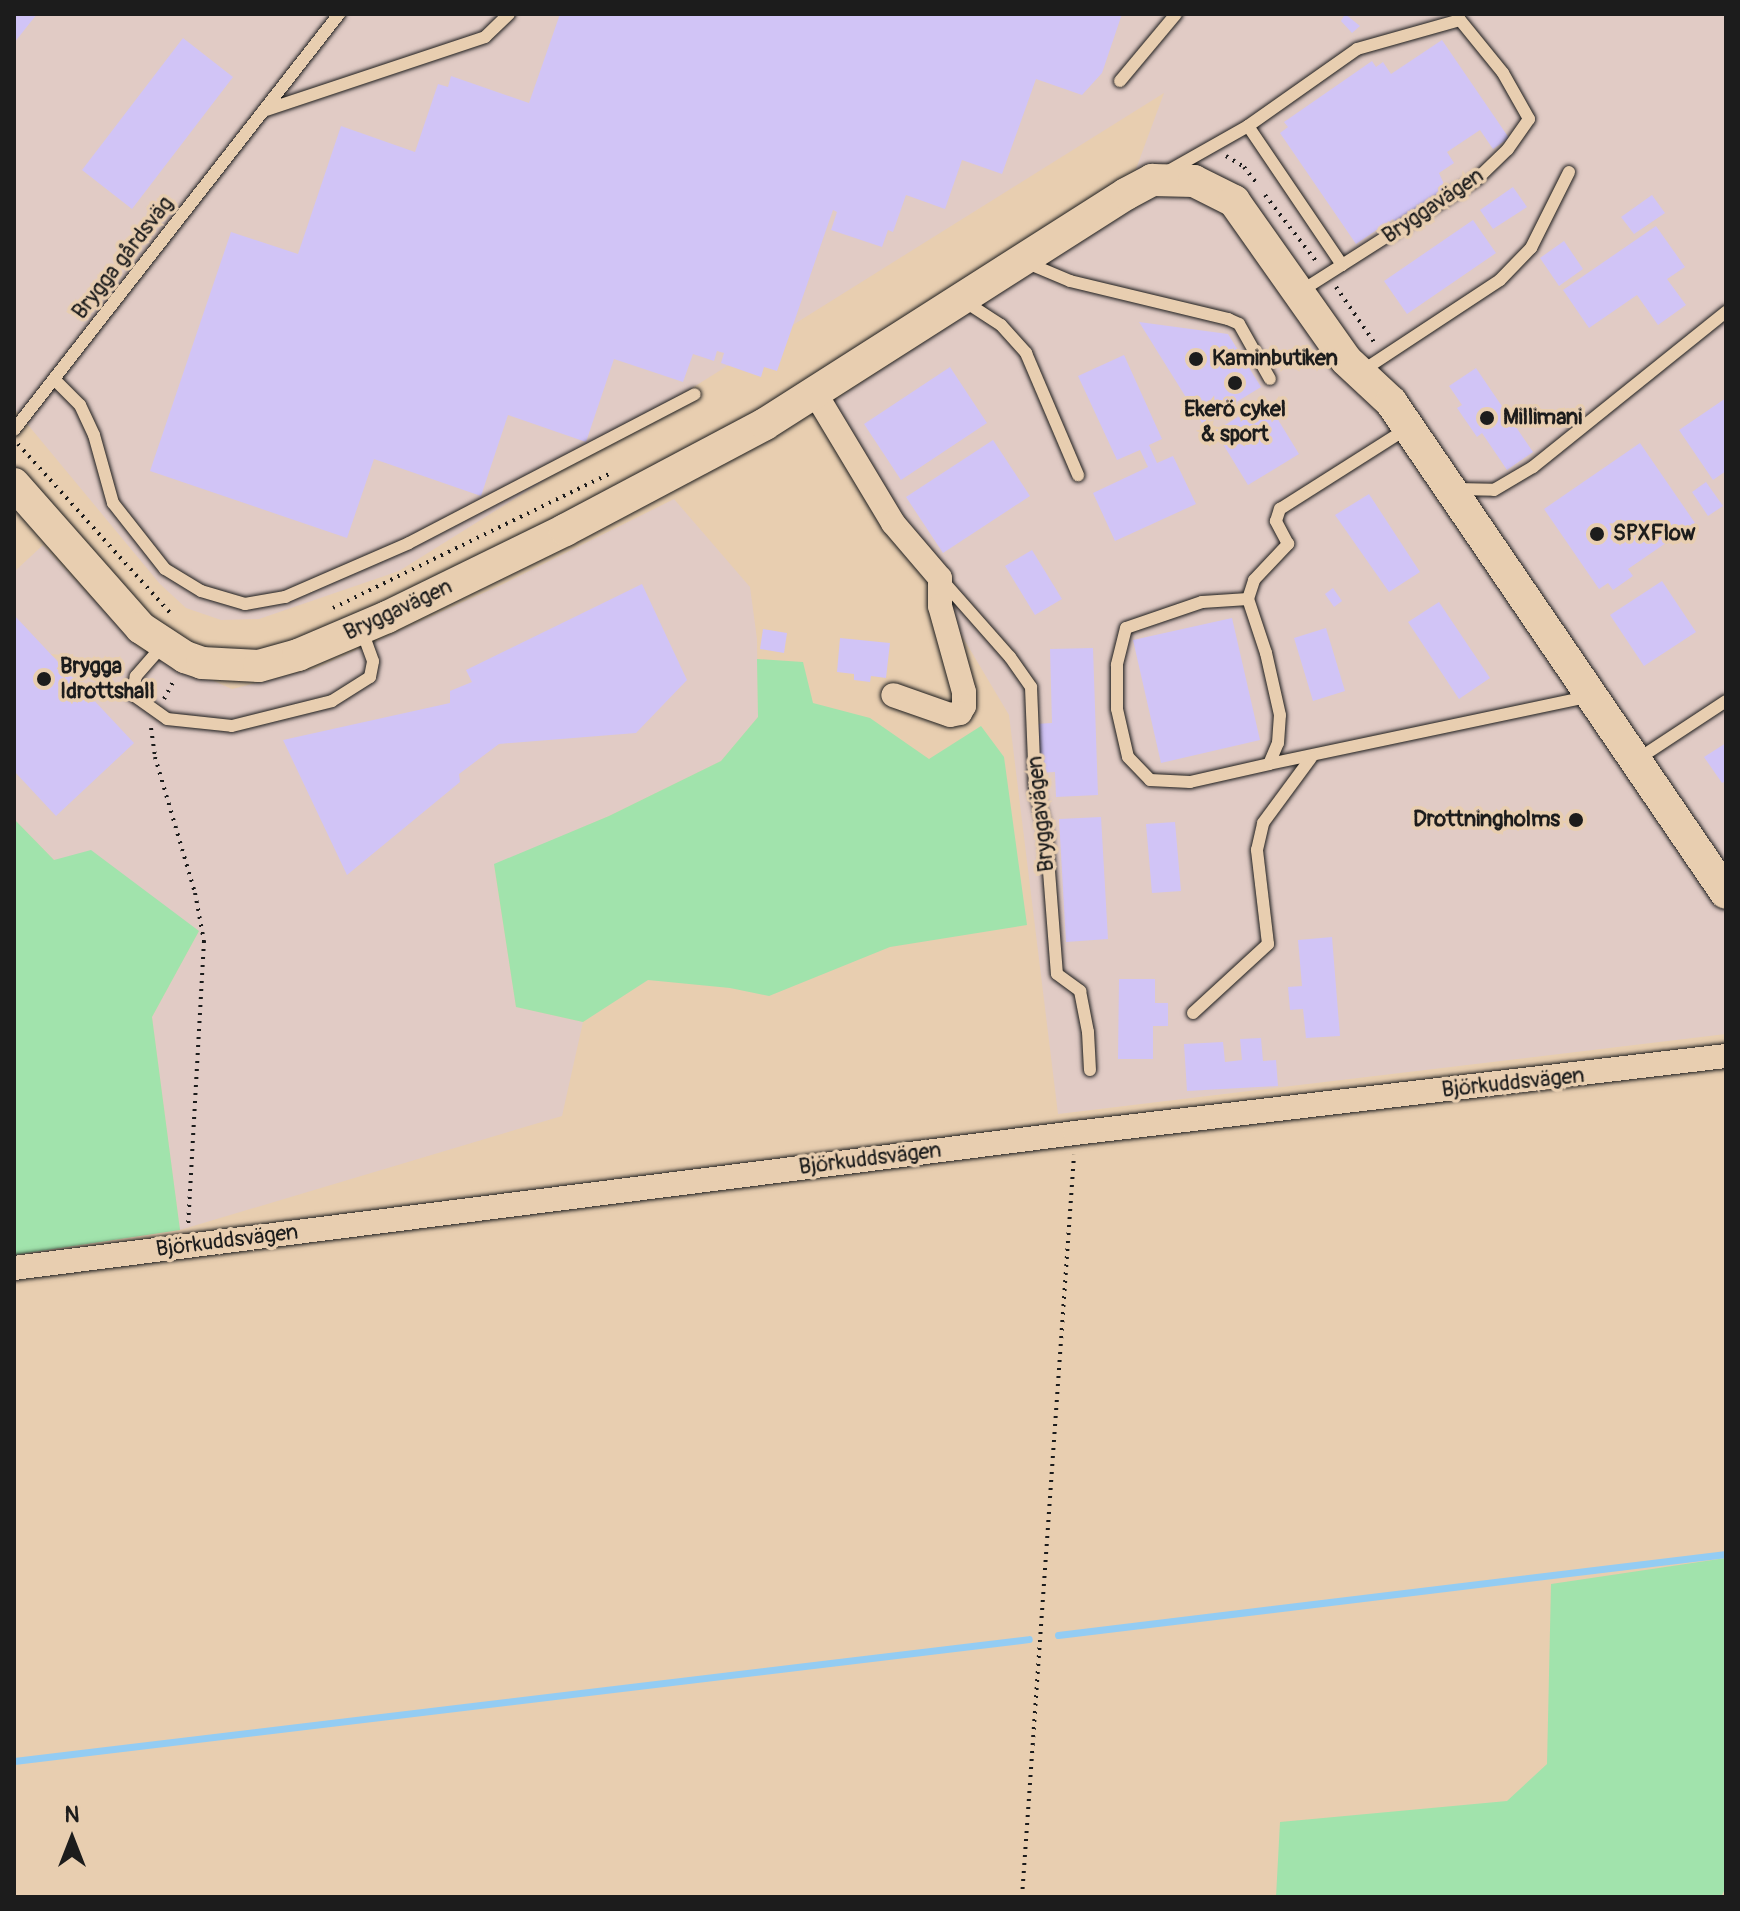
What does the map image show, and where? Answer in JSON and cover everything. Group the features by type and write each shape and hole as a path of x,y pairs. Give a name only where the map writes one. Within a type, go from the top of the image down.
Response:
{"main road":[{"name":"Bryggavägen","path":"14,484 141,628 175,641 224,667 259,666 298,655 361,628 565,530 765,424 1152,180"},
{"path":"1152,180 1194,181 1234,201 1346,360 1372,365 1391,402 1726,893"}],"street":[{"name":"Bryggavägen","path":"815,393 893,523 940,578"},
{"path":"893,695 950,715 960,713 964,706 964,692 940,606 940,578"},
{"name":"Björkuddsvägen","path":"14,1268 1075,1133 1726,1056"}],"lane":[{"name":"Brygga gårdsväg","path":"14,430 339,14"},
{"path":"263,111 485,37 509,14"},
{"path":"1120,81 1176,14"},
{"name":"Bryggavägen","path":"1152,180 1248,126 1357,49 1460,20 1503,73 1529,119 1508,149 1477,179 1299,292"},
{"path":"1248,126 1342,265"},
{"path":"1372,365 1500,280 1531,248 1569,172"},
{"path":"1022,261 1070,281 1239,324 1270,379"},
{"path":"961,300 1001,325 1026,353 1078,475"},
{"path":"1452,489 1494,490 1533,467 1726,312"},
{"path":"54,379 80,405 94,435 113,503 165,569 201,591 245,604 285,597 409,543 695,394"},
{"path":"1269,764 1278,743 1280,715 1266,653 1248,599 1254,580 1288,544 1276,521 1280,509 1409,428"},
{"name":"Bryggavägen","path":"940,578 1010,657 1031,687 1035,787 1046,832 1057,974 1080,991 1088,1032 1090,1070"},
{"path":"1248,599 1202,602 1126,628 1117,665 1117,709 1128,757 1150,780 1190,782 1592,696"},
{"path":"175,641 136,676 132,694 167,719 232,726 332,701 370,677 373,661 361,628"},
{"path":"1635,761 1726,701"},
{"path":"1193,1013 1268,944 1257,850 1263,823 1311,758"}],"path":[{"path":"1211,147 1244,167 1327,275 1372,365"},
{"path":"14,439 175,641 157,712 151,723 155,757 195,893 204,941 189,1175 188,1246"},
{"path":"323,613 620,468"},
{"path":"1022,1897 1075,1133"}],"shaded area":[{"path":"14,14 1726,14 1726,1034 1058,1114 1009,715 825,406 1119,215 1164,93 399,571 259,619 221,620 186,608 160,584 14,408"},
{"path":"674,499 750,587 757,639 758,717 721,761 609,816 494,865 516,1007 583,1022 562,1116 180,1230 152,1017 199,931 54,860 14,819 14,572 43,545 139,648 232,689 316,668 501,585"}],"green space":[{"path":"757,659 803,662 813,703 870,718 929,759 981,726 1004,757 1027,925 890,947 769,996 730,988 648,980 583,1022 516,1007 494,864 609,816 721,761 758,717"},
{"path":"14,819 54,860 91,850 199,931 152,1017 180,1230 14,1255"},
{"path":"1726,1558 1726,1887 1721,1897 1276,1897 1280,1822 1507,1801 1547,1764 1551,1584"}],"building":[{"path":"14,14 37,14 14,43"},
{"path":"560,14 1122,14 1102,73 1082,95 1036,79 1002,174 962,160 945,209 906,195 893,232 888,230 882,247 831,230 837,212 833,210 777,371 764,367 761,377 721,363 724,353 717,351 714,361 693,354 683,382 614,359 586,442 508,415 481,496 374,459 347,538 150,471 231,232 298,254 341,126 415,152 438,84 448,87 451,76 529,103"},
{"path":"1345,14 1360,26 1352,33 1341,21"},
{"path":"183,38 233,77 132,209 82,170"},
{"path":"1442,40 1509,138 1493,149 1480,130 1447,152 1454,163 1439,173 1448,193 1399,227 1393,219 1356,244 1280,133 1288,127 1284,122 1372,61 1376,67 1383,62 1391,74"},
{"path":"1513,187 1527,207 1493,229 1480,210"},
{"path":"1652,195 1665,213 1634,234 1621,217"},
{"path":"1473,220 1496,253 1407,314 1384,281"},
{"path":"1656,226 1685,267 1667,279 1686,305 1658,325 1637,295 1589,328 1563,290"},
{"path":"1564,241 1583,269 1559,286 1540,258"},
{"path":"1139,322 1228,334 1261,387 1202,423"},
{"path":"1124,355 1162,439 1149,445 1157,463 1173,456 1196,504 1115,541 1093,493 1148,467 1140,450 1117,460 1078,376"},
{"path":"950,367 987,423 901,480 864,424"},
{"path":"1476,368 1533,452 1507,470 1482,433 1477,437 1457,408 1462,405 1449,386"},
{"path":"1726,398 1726,471 1713,480 1679,430"},
{"path":"1266,400 1299,454 1248,485 1215,431"},
{"path":"993,440 1030,496 943,553 906,497"},
{"path":"1640,443 1695,523 1628,569 1633,576 1613,590 1608,583 1599,589 1544,509"},
{"path":"1706,482 1723,506 1708,516 1692,492"},
{"path":"1369,494 1420,572 1389,592 1335,515"},
{"path":"1032,550 1062,599 1035,615 1005,566"},
{"path":"1662,581 1696,632 1644,666 1610,615"},
{"path":"642,584 687,680 636,733 499,744 459,774 460,782 347,875 283,740 450,703 450,691 472,682 466,670"},
{"path":"1333,588 1342,601 1334,607 1325,594"},
{"path":"1439,602 1490,678 1459,699 1408,622"},
{"name":"Brygga Idrottshall","path":"14,615 134,743 56,816 14,771"},
{"path":"1232,618 1260,740 1161,763 1133,640"},
{"path":"1326,628 1345,691 1313,701 1294,638"},
{"path":"763,629 787,633 784,653 760,649"},
{"path":"840,638 890,643 886,678 871,676 870,682 854,680 854,674 837,672"},
{"path":"1093,648 1098,795 1056,797 1055,772 1037,773 1035,724 1052,723 1050,649"},
{"path":"1726,743 1726,781 1722,783 1704,757"},
{"path":"1101,817 1108,939 1066,942 1059,819"},
{"path":"1175,822 1181,891 1152,893 1146,824"},
{"path":"1332,937 1340,1036 1306,1038 1303,1009 1290,1010 1288,987 1302,986 1298,940"},
{"path":"1119,979 1155,979 1155,1003 1168,1003 1168,1026 1153,1026 1153,1059 1118,1059"},
{"path":"1261,1038 1263,1061 1276,1060 1278,1086 1187,1091 1184,1044 1223,1042 1225,1062 1242,1060 1240,1039"}],"waterway":[{"path":"1058,1635 1726,1554"},
{"path":"14,1761 1029,1639"}],"place":[{"name":"Kaminbutiken","path":"1196,359"},
{"name":"Ekerö cykel & sport","path":"1235,383"},
{"name":"Millimani","path":"1487,418"},
{"name":"SPXFlow","path":"1597,534"},
{"name":"Brygga Idrottshall","path":"44,679"},
{"name":"Drottningholms","path":"1576,820"}]}
